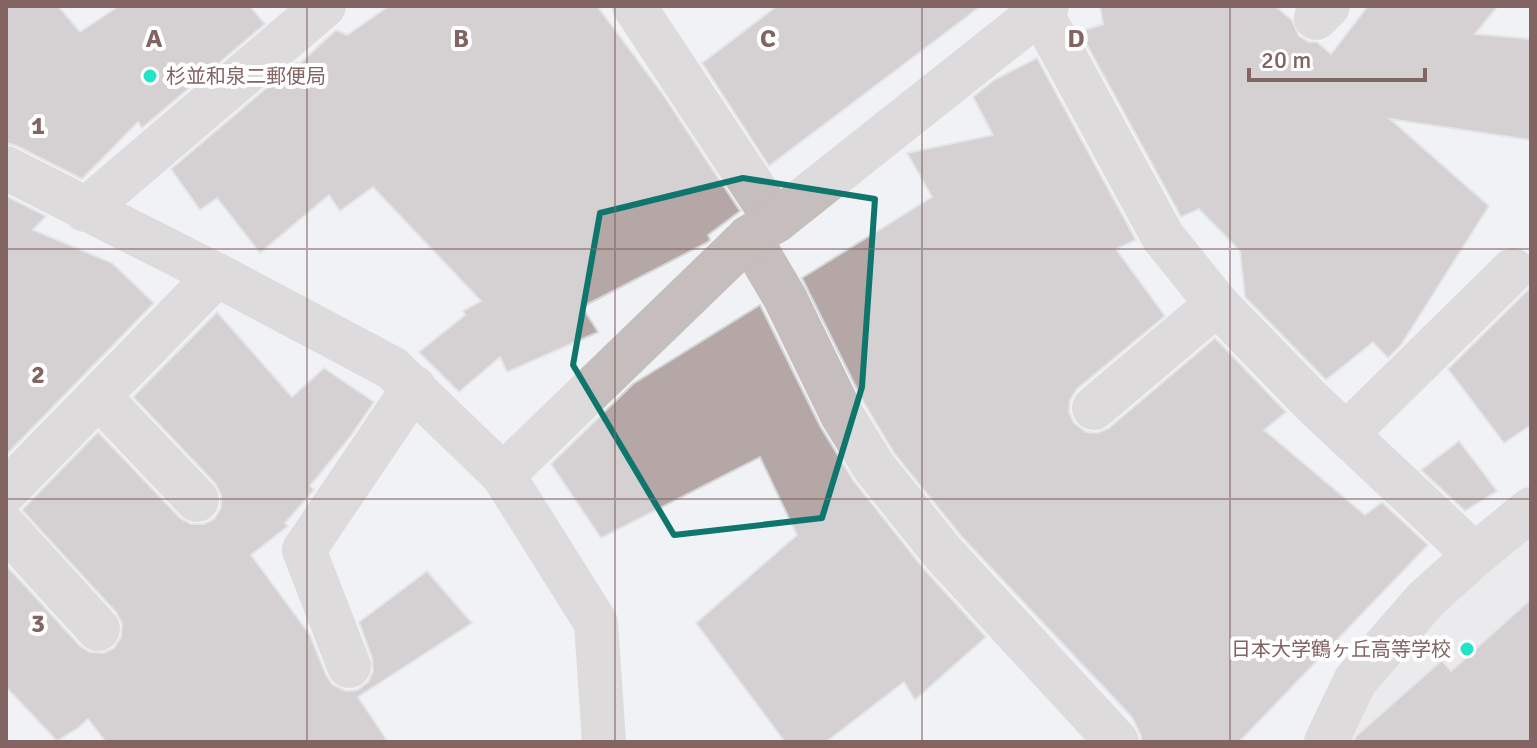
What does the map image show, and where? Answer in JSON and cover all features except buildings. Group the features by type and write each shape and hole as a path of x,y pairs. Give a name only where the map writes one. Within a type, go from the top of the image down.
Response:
{"street":[{"path":"85,210 324,6"},
{"path":"634,6 763,229 785,298 842,415 874,467 943,553 1117,742"},
{"path":"503,475 763,229 1044,9 1163,237 1217,304 1346,434 1475,555"},
{"path":"6,168 392,368 414,387 503,475 596,623 604,742"},
{"path":"1346,434 1513,270"},
{"path":"6,491 217,275"},
{"path":"1094,408 1217,304"},
{"path":"349,666 304,550 414,387"},
{"path":"99,397 197,500"},
{"path":"1326,742 1355,681 1426,599 1531,509"},
{"path":"6,528 98,629"}],"highlighted area":[{"path":"743,178 875,199 862,387 822,518 674,535 573,365 600,213"}],"shaded area":[{"name":"日本大学鶴ヶ丘高等学校","path":"1531,524 1531,742 1348,742 1372,689 1435,608"}],"place":[{"name":"杉並和泉二郵便局","path":"150,76"},
{"name":"日本大学鶴ヶ丘高等学校","path":"1467,649"}]}
